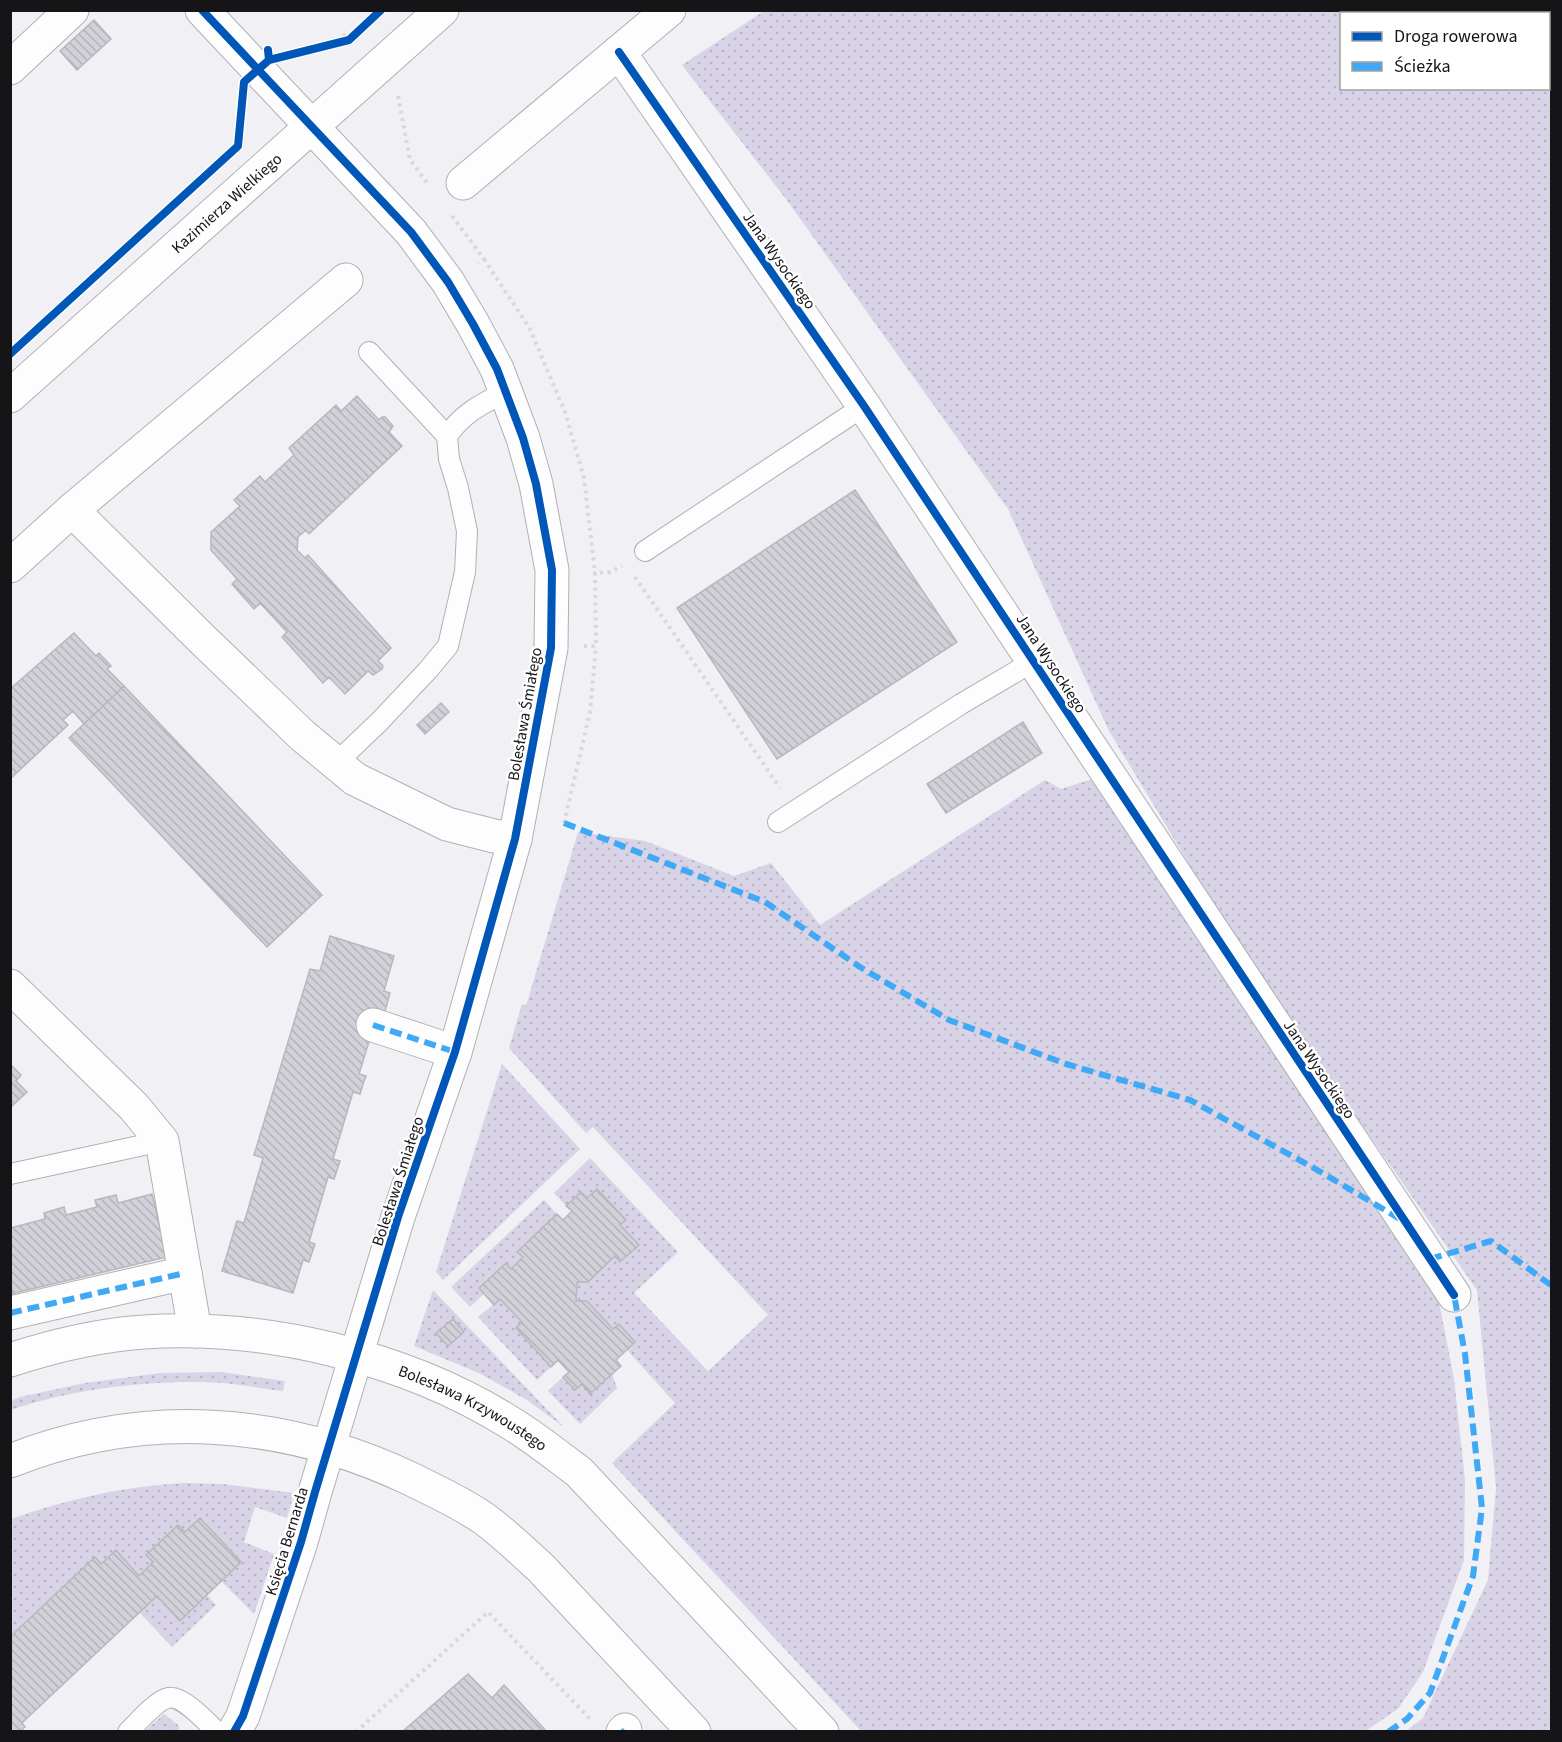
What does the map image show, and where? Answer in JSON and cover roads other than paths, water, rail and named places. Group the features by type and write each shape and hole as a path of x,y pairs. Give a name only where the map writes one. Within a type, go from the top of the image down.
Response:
{"street":[{"path":"10,68 72,10"},
{"name":"Bolesława Śmiałego","path":"202,10 411,232 448,282 497,369 523,438 536,484 552,570 551,648 514,838 455,1053 398,1217 356,1355"},
{"name":"Kazimierza Wielkiego","path":"10,396 442,10"},
{"path":"455,196 669,10"},
{"name":"Jana Wysockiego","path":"619,52 864,406 1454,1295"},
{"path":"10,566 72,510 346,280"},
{"path":"72,510 303,736 354,779 447,824 494,836 514,838"},
{"path":"10,986 134,1107 162,1141 195,1331"},
{"path":"373,1025 455,1053"},
{"path":"10,1313 185,1273"},
{"name":"Bolesława Krzywoustego","path":"10,1360 96,1339 142,1332 195,1331 248,1335 303,1343 356,1355 430,1382 500,1416 579,1472 822,1731"},
{"name":"Księcia Bernarda","path":"234,1731 243,1716 302,1542 356,1355"},
{"path":"10,1461 61,1444 119,1432 173,1427 230,1427 288,1436 328,1446 397,1473 450,1498 483,1518 541,1568 694,1731"}],"lane":[{"path":"336,763 380,721 448,646 465,572 467,531 449,459 447,436 369,352"},
{"path":"447,436 472,409 505,392"},
{"path":"645,551 864,406"},
{"path":"778,822 961,704 1034,661"},
{"path":"10,1174 162,1141"},
{"path":"128,1731 165,1698 174,1697 184,1702 217,1731"}]}
